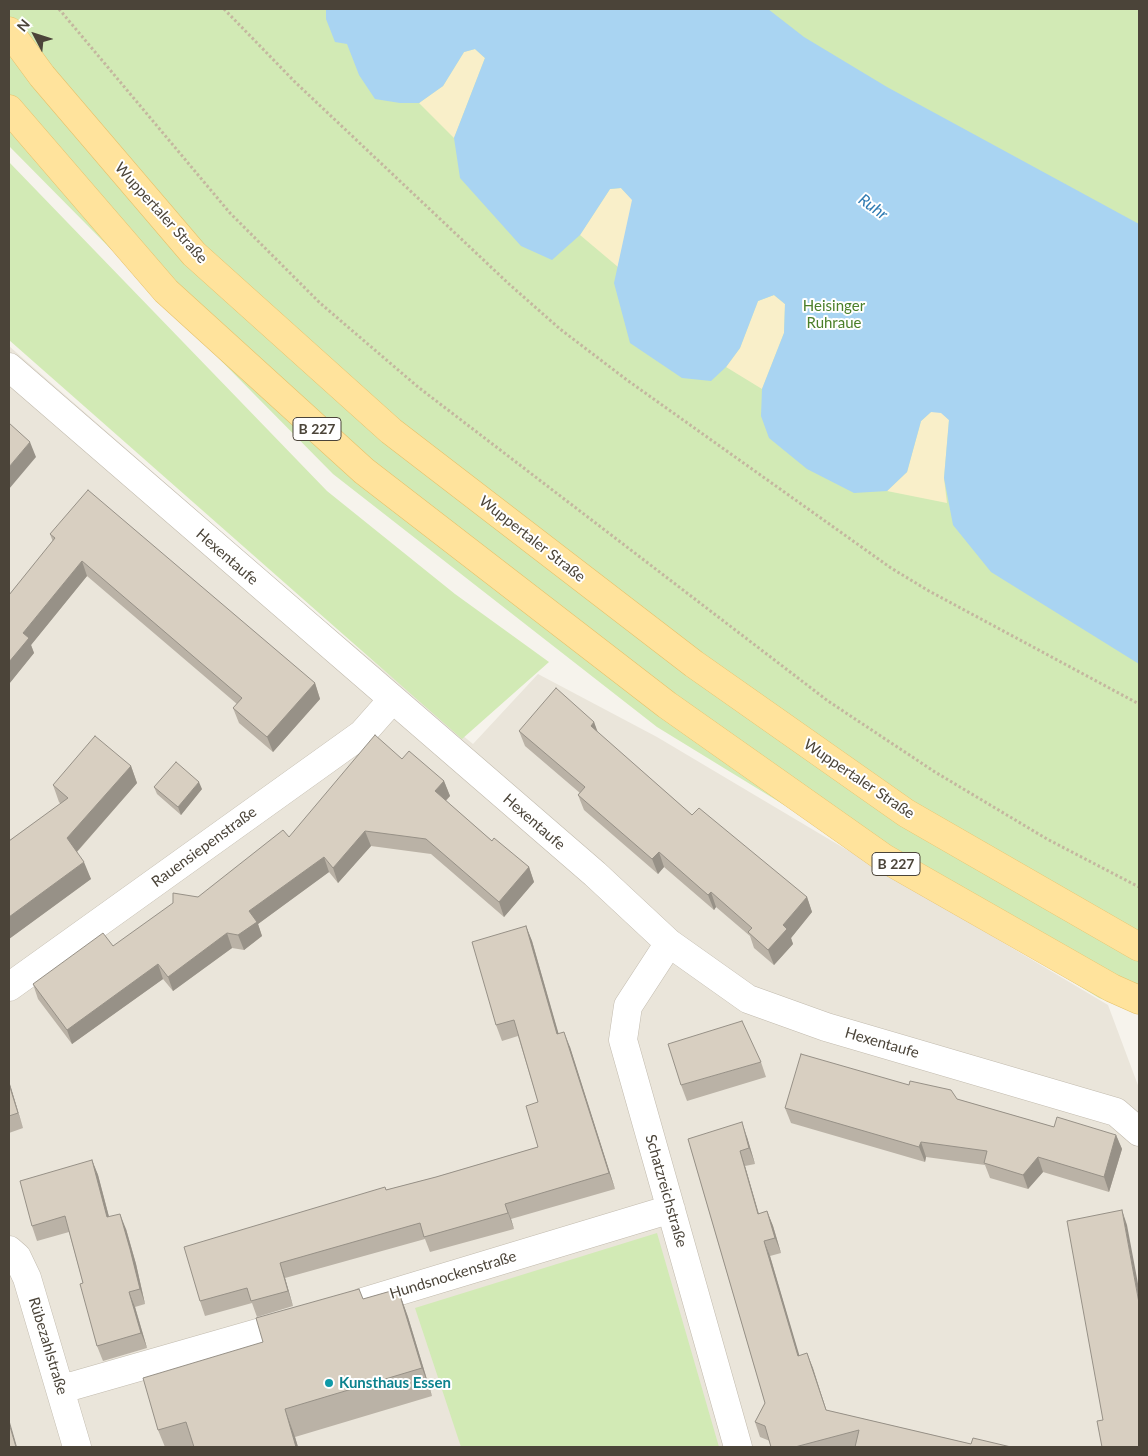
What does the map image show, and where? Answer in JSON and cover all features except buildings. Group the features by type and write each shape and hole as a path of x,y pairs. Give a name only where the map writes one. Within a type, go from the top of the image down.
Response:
{"main road":[{"name":"Wuppertaler Straße","path":"9,31 42,76 194,254 391,430 694,664 906,812 1139,947"},
{"name":"B 227","path":"9,109 166,291 364,471 667,705 884,858 1103,983 1139,1000"}],"street":[{"name":"Hexentaufe","path":"9,367 595,874 669,943 748,1000 826,1027 1116,1112 1139,1132"},
{"name":"Rauensiepenstraße","path":"9,986 362,734 392,700"},
{"name":"Schatzreichstraße","path":"669,943 628,1006 624,1040 738,1447"},
{"name":"Hundsnockenstraße","path":"62,1389 328,1313 671,1210"},
{"name":"Rübezahlstraße","path":"9,1250 17,1257 27,1278 62,1389 77,1447"}],"path":[{"path":"60,9 230,213 320,303 418,387 828,701 936,772 1046,839 1139,887"},
{"path":"224,9 296,83 509,284 560,329 627,380 892,568 929,591 1139,704"}],"shaded area":[{"path":"9,346 305,605 473,744 538,674 657,737 1108,1005 1139,1088 1139,1447 9,1447"}],"green space":[{"name":"Heisinger Ruhraue","path":"9,9 1139,9 1139,1013 1099,998 657,727 333,474 9,146"},
{"path":"9,162 327,491 455,594 549,662 462,739 9,340"},
{"path":"657,1233 719,1447 461,1447 415,1308"}],"sand":[{"path":"475,49 485,58 454,138 419,103 443,86 464,52"},
{"path":"621,188 633,200 618,267 580,235 610,189"},
{"path":"774,295 785,304 784,333 762,389 726,367 740,348 758,301"},
{"path":"931,412 941,412 949,420 944,478 947,503 887,491 907,472 921,421"}],"water":[{"name":"Ruhr","path":"326,9 768,9 804,37 887,87 1139,224 1139,664 991,572 953,525 944,478 949,420 941,413 931,412 921,421 907,472 887,491 854,493 807,469 769,438 761,416 762,389 784,333 785,304 774,295 758,301 740,348 726,367 711,381 682,378 630,343 614,283 632,200 621,188 610,189 580,235 552,260 521,246 460,178 454,138 485,58 475,49 464,52 443,86 419,103 400,103 375,99 359,75 347,44 335,42 326,19"}],"place":[{"name":"Kunsthaus Essen","path":"329,1383"}]}
